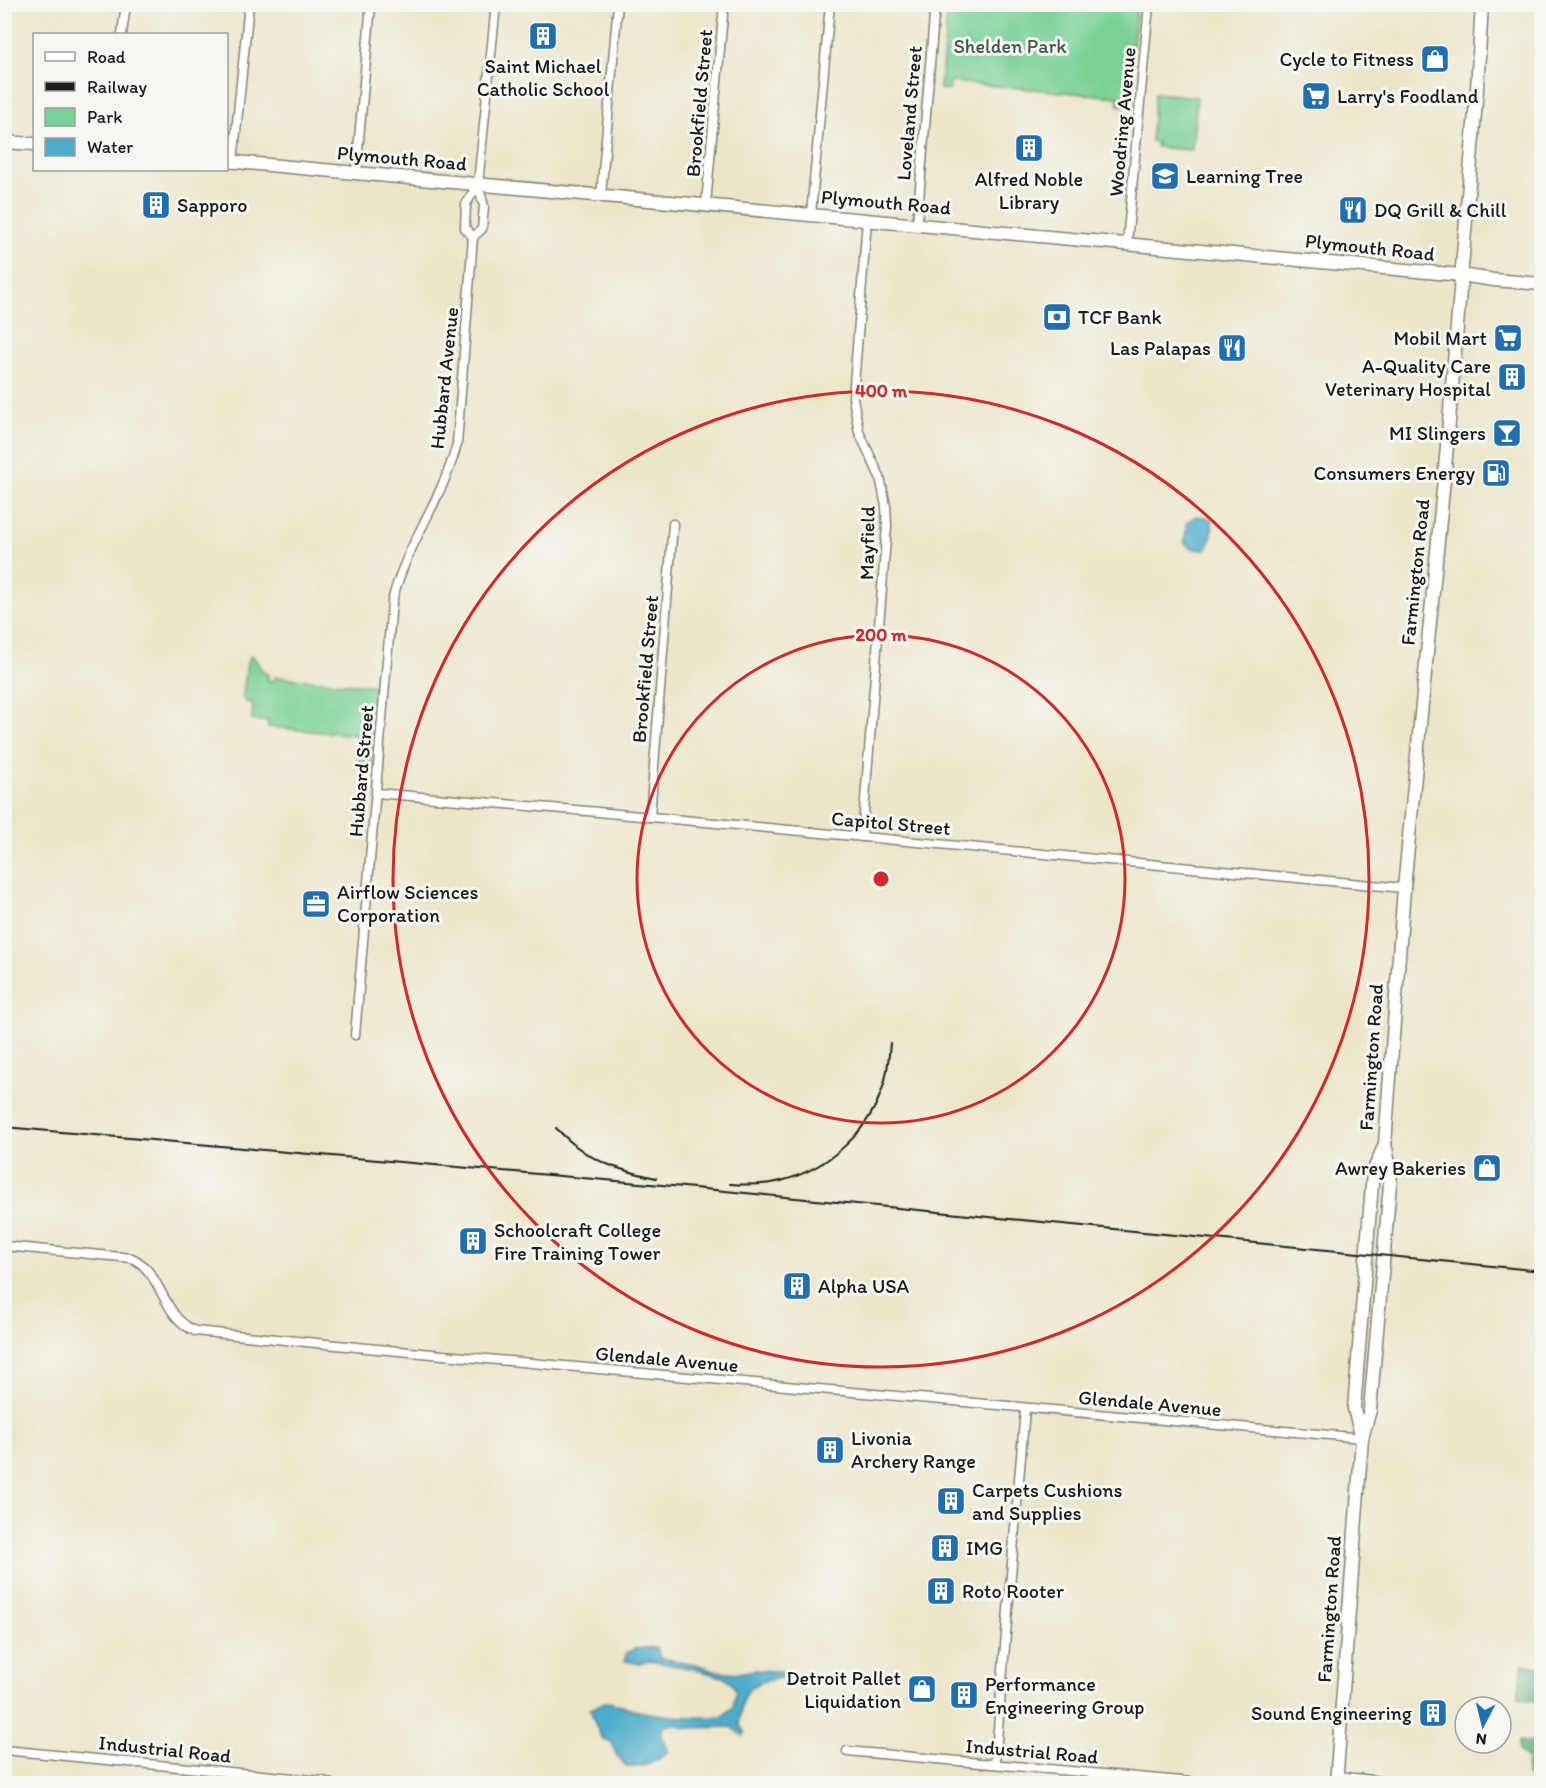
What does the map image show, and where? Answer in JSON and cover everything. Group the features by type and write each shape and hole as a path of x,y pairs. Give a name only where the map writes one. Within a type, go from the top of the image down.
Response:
{"main road":[{"name":"Farmington Road","path":"1337,1780 1362,1438 1370,1410 1391,1173 1385,1144 1404,888 1441,509 1477,89 1482,4"},
{"path":"4,142 33,144"},
{"name":"Plymouth Road","path":"230,162 1127,243 1542,284"},
{"name":"Farmington Road","path":"1362,1438 1354,1409 1372,1172 1385,1144"}],"street":[{"path":"122,33 126,4"},
{"path":"230,162 249,4"},
{"path":"356,173 371,4"},
{"path":"478,184 496,4"},
{"path":"601,195 618,4"},
{"name":"Brookfield Street","path":"706,204 724,4"},
{"path":"811,214 830,4"},
{"name":"Loveland Street","path":"916,224 935,4"},
{"name":"Woodring Avenue","path":"1127,243 1149,4"},
{"name":"Hubbard Avenue","path":"473,237 465,228 466,204 478,184"},
{"name":"Hubbard Avenue","path":"427,516 450,469 457,444 473,237 482,229 484,206 478,184"},
{"name":"Mayfield","path":"862,837 887,526 886,506 880,477 860,432 853,398 867,219"},
{"name":"Hubbard Street","path":"355,1035 392,602 402,568 427,516"},
{"name":"Brookfield Street","path":"650,817 673,525"},
{"name":"Capitol Street","path":"376,793 1404,888"},
{"name":"Glendale Avenue","path":"4,1246 132,1258 139,1261 147,1269 180,1322 195,1331 1362,1438"},
{"path":"995,1764 1025,1408"},
{"name":"Industrial Road","path":"4,1750 290,1781 327,1782"},
{"name":"Industrial Road","path":"847,1751 1214,1784"},
{"path":"1337,1780 1407,1784"}],"green space":[{"name":"Shelden Park","path":"948,5 1137,5 1127,106 1118,105 1118,97 951,82 949,90 940,89"},
{"path":"1155,93 1197,97 1192,150 1156,147 1157,142 1151,141"},
{"path":"251,656 268,675 268,681 276,677 377,686 371,763 366,766 358,765 357,735 268,727 268,721 252,720 253,704 245,701 243,696 247,662"},
{"path":"1522,1665 1541,1667 1541,1702 1518,1697"},
{"path":"1519,1741 1541,1744 1541,1781 1526,1776 1527,1759 1519,1751"}],"water":[{"path":"1196,516 1212,520 1211,539 1206,549 1195,549 1185,543 1186,523"},
{"path":"656,1647 660,1658 696,1664 717,1671 792,1672 782,1678 754,1685 745,1694 739,1724 745,1733 743,1736 731,1727 687,1728 674,1724 664,1726 661,1734 668,1752 649,1764 627,1767 615,1753 612,1742 603,1739 599,1734 590,1709 607,1702 659,1715 722,1717 733,1707 736,1691 732,1684 723,1677 649,1661 640,1664 625,1661 626,1653 634,1649"}],"railway":[{"path":"730,1184 749,1185 781,1181 799,1175 832,1157 859,1131 879,1098 886,1075 890,1043"},
{"path":"4,1127 684,1187 1542,1271"},
{"path":"556,1128 574,1145 595,1159 656,1178"}],"place":[{"name":"Saint Michael Catholic School","path":"543,36"},
{"name":"Cycle to Fitness","path":"1435,59"},
{"name":"Larry's Foodland","path":"1316,96"},
{"name":"Alfred Noble Library","path":"1029,148"},
{"name":"Learning Tree","path":"1165,176"},
{"name":"Sapporo","path":"156,205"},
{"name":"DQ Grill & Chill","path":"1353,210"},
{"name":"TCF Bank","path":"1057,317"},
{"name":"Mobil Mart","path":"1508,338"},
{"name":"Las Palapas","path":"1232,348"},
{"name":"A-Quality Care Veterinary Hospital","path":"1512,377"},
{"name":"MI Slingers","path":"1507,433"},
{"name":"Consumers Energy","path":"1496,473"},
{"name":"Airflow Sciences Corporation","path":"316,904"},
{"name":"Awrey Bakeries","path":"1487,1168"},
{"name":"Schoolcraft College Fire Training Tower","path":"473,1241"},
{"name":"Alpha USA","path":"797,1286"},
{"name":"Livonia Archery Range","path":"830,1450"},
{"name":"Carpets Cushions and Supplies","path":"951,1501"},
{"name":"IMG","path":"945,1548"},
{"name":"Roto Rooter","path":"941,1591"},
{"name":"Detroit Pallet Liquidation","path":"922,1689"},
{"name":"Performance Engineering Group","path":"964,1695"},
{"name":"Sound Engineering","path":"1433,1713"}]}
